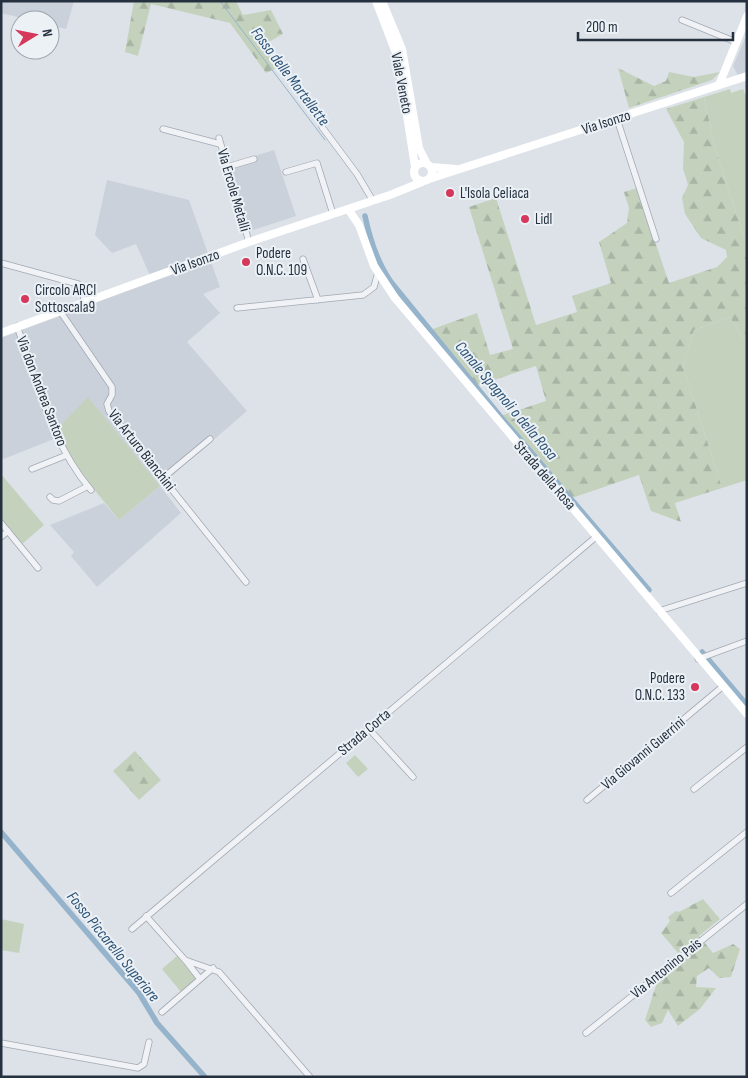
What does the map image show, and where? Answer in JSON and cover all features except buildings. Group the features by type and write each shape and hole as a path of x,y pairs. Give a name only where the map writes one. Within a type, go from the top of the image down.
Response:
{"street":[{"name":"Viale Veneto","path":"376,1 398,58 414,170"},
{"name":"Viale Veneto","path":"382,1 403,52 419,148 429,165"},
{"path":"719,86 747,16"},
{"path":"682,20 736,42"},
{"name":"Via Isonzo","path":"1,332 249,242 362,205 426,181 747,76"},
{"path":"617,119 656,239"},
{"path":"322,127 357,174 373,201"},
{"name":"Via Ercole Metalli","path":"162,129 220,141 249,242"},
{"path":"227,167 254,159"},
{"path":"286,172 317,163 333,214"},
{"name":"Via Isonzo","path":"390,195 408,182 419,164 443,169 466,168"},
{"path":"414,170 416,178 426,181 432,175 429,165"},
{"name":"Strada della Rosa","path":"359,225 362,205"},
{"name":"Strada della Rosa","path":"348,209 359,225 367,251 378,272 398,303 597,536 698,659 747,714"},
{"path":"303,259 318,300"},
{"path":"1,263 78,284 83,289 84,302"},
{"path":"237,308 366,294 374,287 378,272"},
{"name":"Via Arturo Bianchini","path":"60,311 112,387 112,395 107,404 109,411 246,582"},
{"name":"Via don Andrea Santoro","path":"17,326 54,428 67,455 90,488 59,501 55,501 50,496"},
{"path":"163,478 210,439"},
{"name":"Via don Andrea Santoro","path":"32,469 67,455"},
{"path":"1,523 38,568"},
{"path":"1,538 8,531"},
{"name":"Strada Corta","path":"132,929 597,536"},
{"path":"659,611 747,583"},
{"path":"698,659 747,641"},
{"name":"Via Giovanni Guerrini","path":"588,800 722,687"},
{"path":"369,729 413,777"},
{"path":"694,790 747,747"},
{"path":"671,894 747,832"},
{"name":"Via Antonino Pais","path":"586,1033 747,904"},
{"path":"146,916 200,979"},
{"path":"185,960 213,968 220,973 310,1077"},
{"path":"162,1012 213,968"},
{"path":"1,1043 138,1068 144,1064 149,1042"}],"shaded area":[{"path":"1,1 74,1 66,29 60,28 60,10 10,10 10,15 1,13"},
{"path":"747,34 747,80 741,82 733,66"},
{"path":"274,150 296,216 250,231 229,164"},
{"path":"107,180 189,200 220,287 203,294 220,313 187,342 247,411 160,486 88,398 59,437 1,460 1,338 152,280 136,244 112,253 95,235"},
{"path":"160,486 181,513 97,587 71,556 74,552 50,525 104,503 119,520"}],"green space":[{"path":"134,1 236,1 243,15 271,10 283,34 263,45 279,67 266,73 230,23 151,4 138,56 125,52"},
{"path":"618,68 654,86 666,81 669,72 694,77 720,72 712,80 629,108"},
{"path":"730,89 731,93 743,89 747,99 747,246 715,148 704,97"},
{"path":"704,97 715,148 747,246 747,345 730,317 694,330 683,366 722,488 675,503 681,522 651,511 639,475 572,498 500,416 546,401 536,366 476,386 430,330 477,313 490,355 513,349 469,207 496,198 536,325 577,312 572,296 611,283 599,242 627,223 629,208 624,192 637,188 669,283 717,267 727,257 726,250 701,238 685,214 682,198 688,185 683,168 684,142 666,109"},
{"path":"730,317 747,345 747,480 722,488 683,366 694,330"},
{"path":"88,397 160,486 119,520 79,471 56,430"},
{"path":"1,474 44,525 22,544 1,521"},
{"path":"135,751 161,780 139,800 113,771"},
{"path":"355,755 368,769 358,777 346,763"},
{"path":"703,899 720,919 699,936 713,953 733,944 740,949 731,977 719,978 709,968 697,976 696,987 716,988 700,1009 678,1026 668,1010 662,1023 651,1027 645,1020 658,979 689,954 685,948 678,953 661,933 670,921 668,917 676,911 679,912"},
{"path":"1,919 24,924 19,953 1,950"},
{"path":"177,956 196,979 181,992 162,969"}],"waterway":[{"name":"Fosso delle Mortellette","path":"220,1 325,140"},
{"name":"Canale Spagnoli o della Rosa","path":"365,216 375,250 391,282 500,416 649,590"},
{"name":"Canale Spagnoli o della Rosa","path":"702,652 747,705"},
{"name":"Fosso Piccarello Superiore","path":"1,832 139,993 157,1023 205,1077"}],"place":[{"name":"L'Isola Celiaca","path":"450,193"},
{"name":"Lidl","path":"525,219"},
{"name":"Podere O.N.C. 109","path":"246,262"},
{"name":"Circolo ARCI Sottoscala9","path":"25,299"},
{"name":"Podere O.N.C. 133","path":"695,687"}]}
